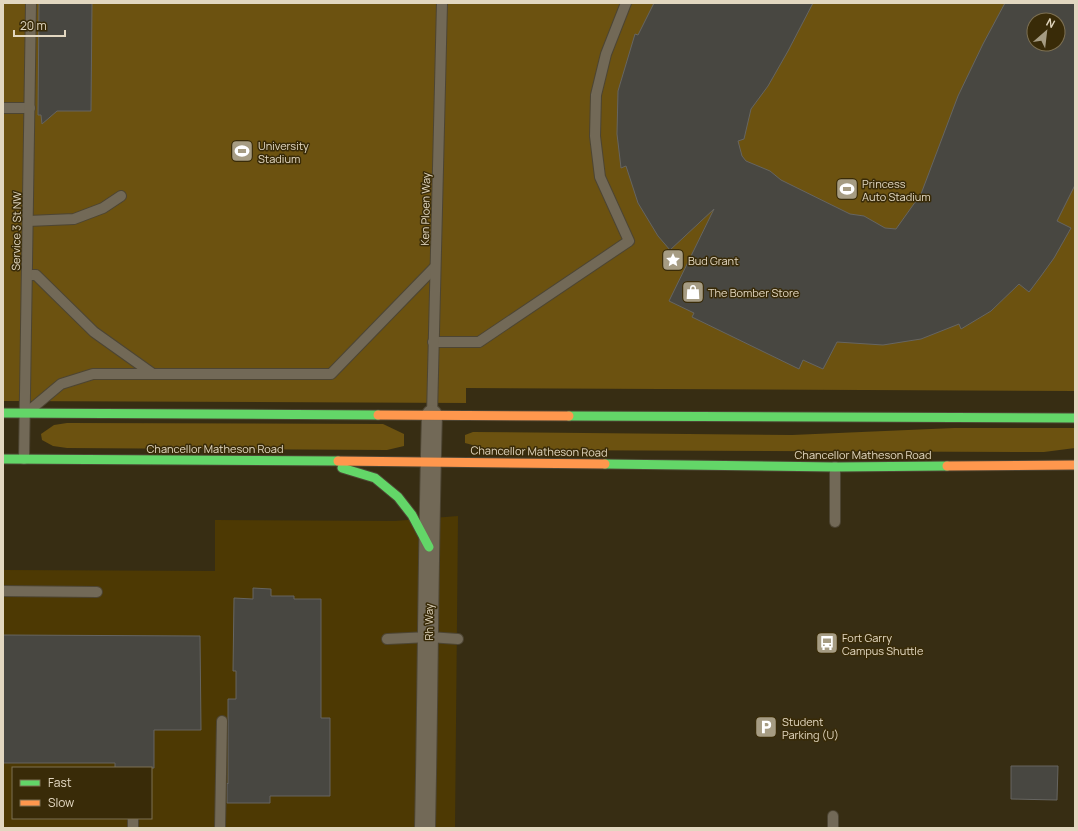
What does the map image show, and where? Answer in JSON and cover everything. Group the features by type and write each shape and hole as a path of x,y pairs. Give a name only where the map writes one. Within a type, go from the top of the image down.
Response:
{"main road":[{"path":"3,413 1075,418"},
{"name":"Chancellor Matheson Road","path":"3,459 835,466 1075,465"},
{"path":"320,461 375,478 398,497 412,515 428,547"}],"street":[{"name":"Rh Way","path":"425,828 429,637 428,547 432,415"}],"lane":[{"name":"Service 3 St NW","path":"24,459 31,3"},
{"name":"Ken Ploen Way","path":"432,415 442,3"},
{"path":"434,342 479,342 628,242 600,177 594,136 596,95 599,81 606,54 626,3"},
{"path":"3,108 30,108"},
{"path":"28,221 74,219 103,208 121,196"},
{"path":"25,414 61,384 93,374 331,374 435,267"},
{"path":"27,275 36,276 94,332 153,374"},
{"path":"835,466 835,522"},
{"path":"3,591 97,592"},
{"path":"387,639 429,637 458,639"},
{"path":"220,828 222,721"},
{"path":"833,816 833,828"}],"shaded area":[{"path":"3,3 1075,3 1075,391 466,388 466,403 3,401"},
{"path":"67,423 383,424 404,434 404,446 387,450 67,448 53,446 42,440 41,434 54,425"},
{"path":"954,428 1075,428 1075,448 1044,452 518,450 484,448 465,443 465,435 473,432 792,435"},
{"path":"458,516 455,828 3,828 3,570 215,571 215,520 395,521"}],"building":[{"path":"39,3 92,3 91,111 57,111 42,124 41,115 38,115"},
{"name":"Princess Auto Stadium","path":"654,3 813,3 768,86 751,109 744,139 738,141 742,156 746,161 770,171 781,180 850,214 864,216 885,228 896,229 921,194 958,96 1005,3 1075,3 1075,185 1057,221 1071,228 1054,258 1029,292 1019,284 991,311 961,329 959,324 921,339 883,345 837,342 823,369 803,360 799,369 692,317 694,313 669,301 714,209 670,250 658,236 638,203 626,166 621,168 617,134 618,91 635,34 638,35"},
{"path":"253,588 271,589 271,596 294,596 294,599 321,599 321,718 330,718 330,796 270,796 270,803 227,803 228,699 236,699 236,671 233,671 234,598 253,599"},
{"path":"3,635 200,636 201,730 154,730 154,768 115,767 115,763 3,763"},
{"path":"1011,766 1058,766 1057,800 1011,799"}],"traffic: fast":[{"path":"3,413 378,415"},
{"path":"569,416 1075,418"},
{"path":"3,459 338,461"},
{"path":"605,464 835,467 947,466"},
{"path":"342,468 375,478 398,497 412,515 429,547"}],"traffic: slow":[{"path":"378,415 569,416"},
{"path":"338,461 605,464"},
{"path":"947,466 1075,465"}],"place":[{"name":"University Stadium","path":"242,151"},
{"name":"Princess Auto Stadium","path":"847,189"},
{"name":"Bud Grant","path":"673,260"},
{"name":"The Bomber Store","path":"693,292"},
{"name":"Fort Garry Campus Shuttle","path":"827,643"},
{"name":"Student Parking (U)","path":"766,727"}]}
